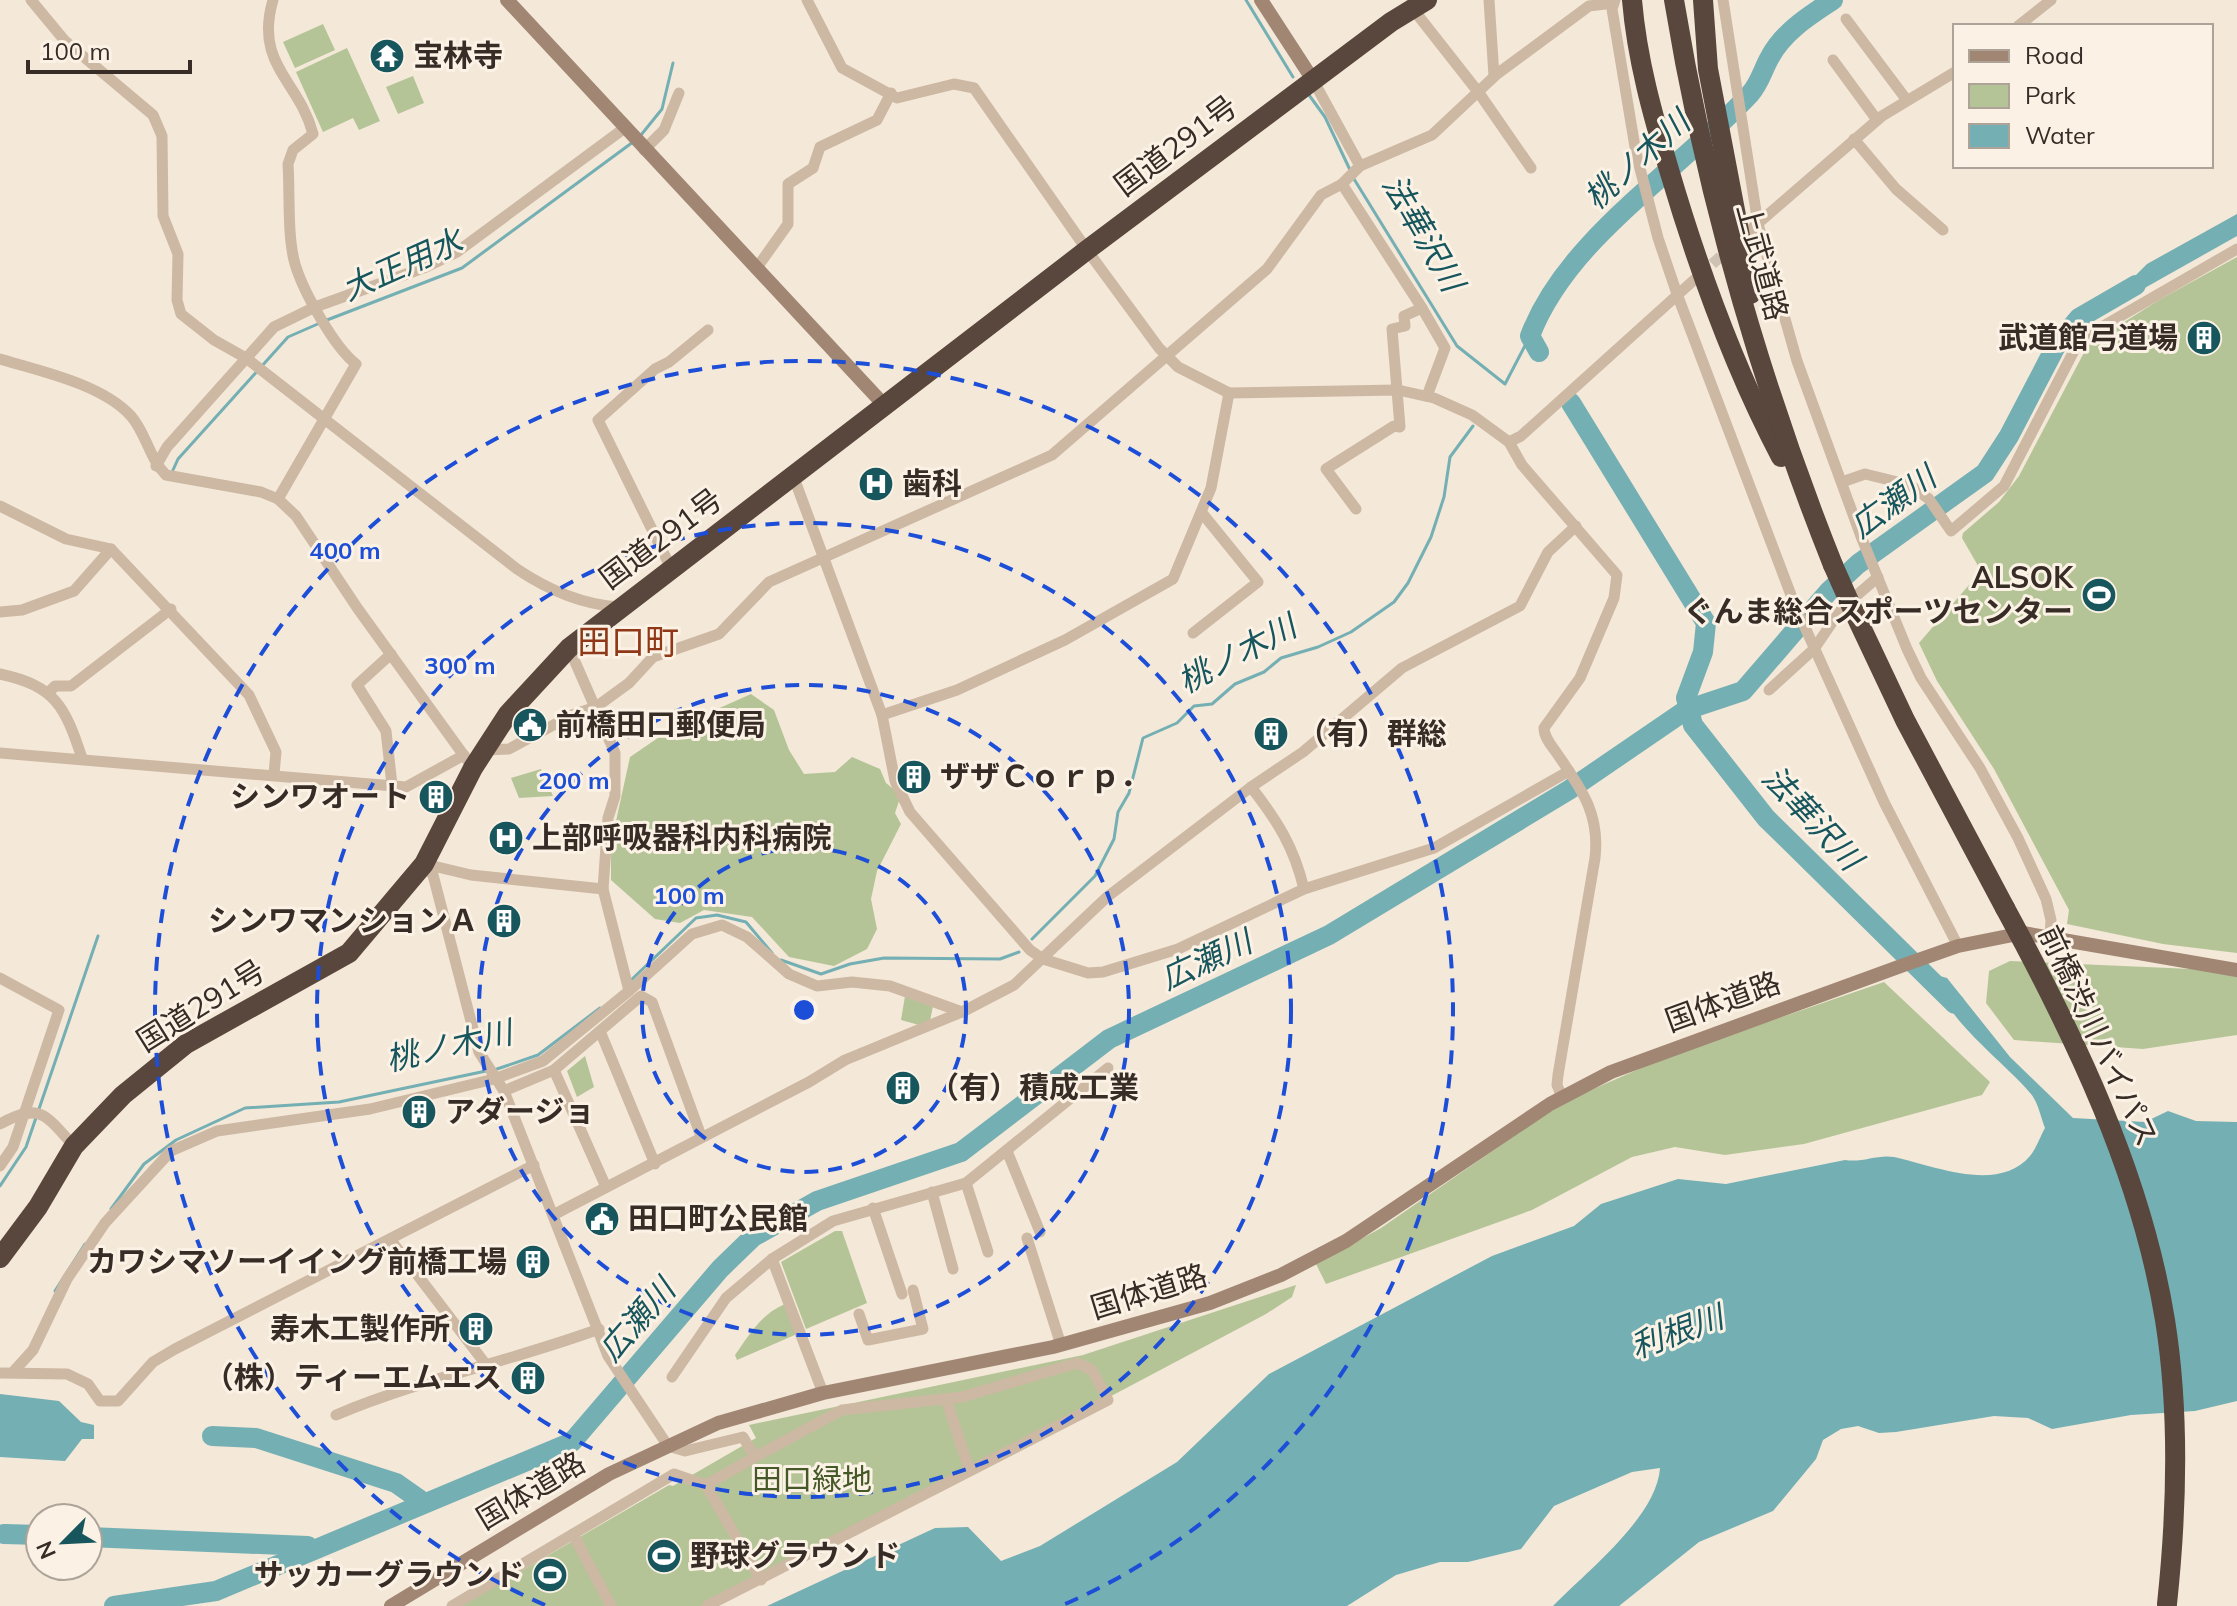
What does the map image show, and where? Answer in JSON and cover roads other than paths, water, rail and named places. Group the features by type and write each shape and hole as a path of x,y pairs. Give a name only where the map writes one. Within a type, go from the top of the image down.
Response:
{"highway":[{"name":"上武道路","path":"1674,0 1703,157 1748,327 1820,532"},
{"path":"1703,0 1721,143 1764,349 1820,532"},
{"path":"1620,1 1697,266 1743,380 1820,532"},
{"name":"国道291号","path":"0,1258 38,1207 74,1146 123,1095 186,1044 349,953 424,864 468,762 484,750 508,714 569,648 618,607 794,478 1087,250 1418,3"},
{"name":"前橋渋川バイパス","path":"1820,532 1911,733 2046,986 2103,1109 2130,1181 2153,1258 2165,1321 2174,1406 2175,1484 2166,1605"}],"street":[{"path":"31,0 65,41 153,115 162,136 163,216 178,254 177,300 181,314 248,361 540,585 575,599 618,607"},
{"path":"273,0 268,17 267,45 313,134 293,150 288,164 295,263 321,316 346,356 356,364 278,499"},
{"path":"507,0 886,407"},
{"path":"807,0 842,68 897,98 954,84 974,88 1087,250 1178,367 1229,393 1398,390 1427,396 1472,415 1509,442 1522,465 1617,575 1618,581 1580,678 1544,728 1547,739 1583,791 1595,818 1597,841 1558,1075 1557,1085 1562,1097"},
{"path":"1261,0 1313,80 1360,166"},
{"path":"1489,0 1494,76"},
{"path":"1723,0 1758,224 1797,361 1862,539 1921,678 1980,768 2038,878 2051,920 2050,935"},
{"path":"2021,24 2051,0"},
{"path":"484,750 509,749 572,715 596,707 629,683 653,657 719,634 769,582 1052,455 1145,371 1168,356 1267,269 1321,195 1342,184 1360,166 1432,135 1494,76 1589,6 1620,1 1640,169 1677,294 1812,646 1884,802 1958,946 2007,935 2050,935 2237,970"},
{"path":"1418,3 1531,168"},
{"path":"1846,19 1906,99"},
{"path":"1833,60 1877,120"},
{"path":"1741,238 1877,120 1906,99 1953,73"},
{"path":"644,150 664,130 679,93"},
{"path":"756,269 788,224 788,184 813,168 820,147 877,120 891,93"},
{"path":"156,466 167,447 248,361 274,327 321,316 457,252 626,127"},
{"path":"1854,139 1896,189 1943,230"},
{"path":"1342,184 1445,348 1427,396"},
{"path":"1842,482 1872,475 1910,485 1929,499 1951,531 2004,486 2077,345 2086,336 2237,249"},
{"path":"1509,442 1521,436 1694,280"},
{"path":"1356,509 1326,469 1355,448 1394,426 1400,427 1392,329 1405,326 1404,316 1422,308"},
{"path":"671,568 598,420 655,369 669,362 708,330"},
{"path":"0,359 56,376 101,396 131,416 156,466 166,475 261,492 278,499 296,516 468,762 406,787 0,753"},
{"path":"882,715 984,678 1065,640 1173,579 1202,513 1229,393"},
{"path":"794,478 882,715 895,781 910,812 976,892 1030,950 1043,959 1088,973 1103,972 1178,949 1304,889 1434,848 1570,773"},
{"path":"0,506 66,539 111,549 249,695 276,752 274,774"},
{"path":"1193,633 1258,582 1202,513"},
{"path":"555,1214 655,1164 701,1136 809,1082 845,1060 962,1012 1014,985 1107,897 1251,787 1303,752 1402,668 1520,606 1548,552 1576,526"},
{"path":"0,612 22,610 74,591 111,549"},
{"path":"1769,690 1812,646 1842,608 1878,577"},
{"path":"49,692 55,686 71,686 171,609"},
{"path":"569,648 615,753 615,796 608,818 603,889 629,991"},
{"path":"391,654 357,685 386,731 392,785"},
{"path":"0,674 49,692 68,718 82,758"},
{"path":"1251,787 1285,831 1296,856 1304,889"},
{"path":"424,864 471,875 603,889"},
{"path":"424,864 433,875 479,1052 504,1091 555,1214 608,1356 668,1446 685,1451 743,1437 755,1457"},
{"path":"14,1371 33,1350 67,1279 105,1223 171,1151 217,1131 370,1109 494,1079 543,1061 629,991 692,934 722,925 747,937 789,974 817,986 852,982 890,986 962,1012"},
{"name":"国体道路","path":"391,1606 609,1474 718,1423 823,1393 1061,1345 1210,1303 1281,1275 1346,1241 1562,1097 1636,1061 1958,946"},
{"path":"0,978 59,1010 28,1111 13,1147 0,1166"},
{"path":"504,1091 554,1070 641,996 652,1002 701,1136"},
{"path":"600,1031 655,1164"},
{"path":"672,1377 726,1298 772,1259 833,1221 966,1183 1108,1068"},
{"path":"554,1070 606,1187"},
{"path":"0,1124 28,1111 46,1117 74,1146"},
{"path":"1007,1151 1040,1232"},
{"path":"0,1373 67,1374 88,1384 100,1401 118,1401 153,1362 534,1165"},
{"path":"966,1183 988,1252"},
{"path":"932,1192 953,1269"},
{"path":"859,1314 868,1340 923,1329 873,1208"},
{"path":"1027,1238 1061,1345"},
{"path":"390,1239 487,1366"},
{"path":"772,1259 823,1393"},
{"path":"336,1415 391,1392 487,1366 599,1329"},
{"path":"706,1485 842,1410 946,1399 1077,1363 1092,1370 1108,1400 707,1606"},
{"path":"946,1399 969,1469"},
{"path":"452,1606 674,1474 706,1485 761,1580"},
{"path":"573,1534 611,1606"}],"water":[{"path":"2237,214 2237,236 2095,316 2147,264"},
{"name":"利根川","path":"1936,975 1947,978 2010,1057 2073,1118 2145,1122 2168,1111 2196,1121 2237,1122 2237,1401 2195,1411 2131,1415 2052,1429 2028,1418 1994,1416 1896,1432 1879,1433 1858,1426 1841,1429 1823,1440 1816,1459 1773,1511 1699,1542 1619,1606 1553,1606 1634,1524 1656,1487 1660,1468 1632,1472 1554,1506 1521,1549 1468,1562 1440,1562 1396,1575 1347,1606 767,1606 935,1528 968,1527 1001,1561 1040,1546 1177,1462 1269,1374 1492,1256 1574,1226 1601,1204 1678,1179 1726,1184 1845,1160 1894,1157 1964,1174 1983,1175 2017,1167 2030,1156 2045,1128 2037,1106 2031,1094 1949,1007"},
{"path":"0,1394 59,1401 81,1422 94,1425 94,1439 82,1439 65,1461 0,1457"}],"waterway":[{"name":"法華沢川","path":"1246,0 1293,77"},
{"name":"桃ノ木川","path":"1539,352 1530,336 1547,301 1570,268 1627,207 1750,94 1776,48 1790,32 1833,0"},
{"name":"大正用水","path":"641,135 662,109 673,63"},
{"name":"法華沢川","path":"1309,95 1325,117 1351,172"},
{"name":"大正用水","path":"327,320 462,268 633,142"},
{"name":"法華沢川","path":"1354,179 1457,346 1505,384 1530,336"},
{"name":"広瀬川","path":"114,1606 216,1591 572,1442 720,1269 753,1237 817,1201 961,1152 1109,1039 1329,935 1569,790 1686,710 1743,691 1829,591 1858,564 1985,473 2009,436 2057,344 2079,318 2136,285"},
{"name":"大正用水","path":"173,470 178,459 288,337 320,323"},
{"name":"法華沢川","path":"1571,403 1706,623 1703,652 1686,698 1693,725 1766,818 1955,1004"},
{"name":"桃ノ木川","path":"1032,939 1095,876 1114,839 1118,812 1129,793 1143,738 1177,723 1194,706 1212,704 1235,684 1264,672 1281,658 1318,647 1351,632 1394,602 1408,583 1431,537 1444,497 1450,457 1473,426"},
{"name":"桃ノ木川","path":"629,982 696,918 717,915 746,922 772,953"},
{"name":"大正用水","path":"0,1186 26,1147 98,936"},
{"name":"桃ノ木川","path":"781,960 821,974 850,964 884,958 1000,959 1019,952"},
{"name":"桃ノ木川","path":"494,1070 538,1055 600,1008"},
{"name":"桃ノ木川","path":"111,1209 144,1164 176,1140 245,1108 339,1102 486,1071"},
{"name":"桃ノ木川","path":"55,1291 85,1244"},
{"path":"212,1436 256,1438 396,1483 423,1502"},
{"path":"4,1534 24,1535"},
{"path":"104,1538 308,1546"}],"tunnel":[{"path":"1700,275 1729,249"}],"place":[{"name":"宝林寺","path":"387,56"},
{"name":"武道館弓道場","path":"2204,338"},
{"name":"歯科","path":"876,484"},
{"name":"ALSOK ぐんま総合スポーツセンター","path":"2099,595"},
{"name":"前橋田口郵便局","path":"530,725"},
{"name":"（有）群総","path":"1271,734"},
{"name":"ザザＣｏｒｐ．","path":"914,777"},
{"name":"シンワオート","path":"436,797"},
{"name":"上部呼吸器科内科病院","path":"506,838"},
{"name":"シンワマンションＡ","path":"504,921"},
{"name":"（有）積成工業","path":"903,1088"},
{"name":"アダージョ","path":"419,1112"},
{"name":"田口町公民館","path":"602,1219"},
{"name":"カワシマソーイイング前橋工場","path":"533,1262"},
{"name":"寿木工製作所","path":"476,1329"},
{"name":"（株）ティーエムエス","path":"528,1378"},
{"name":"野球グラウンド","path":"664,1556"},
{"name":"サッカーグラウンド","path":"550,1575"}],"district":[{"name":"田口町","path":"628,642"}],"park label":[{"name":"田口緑地","path":"812,1480"}]}
